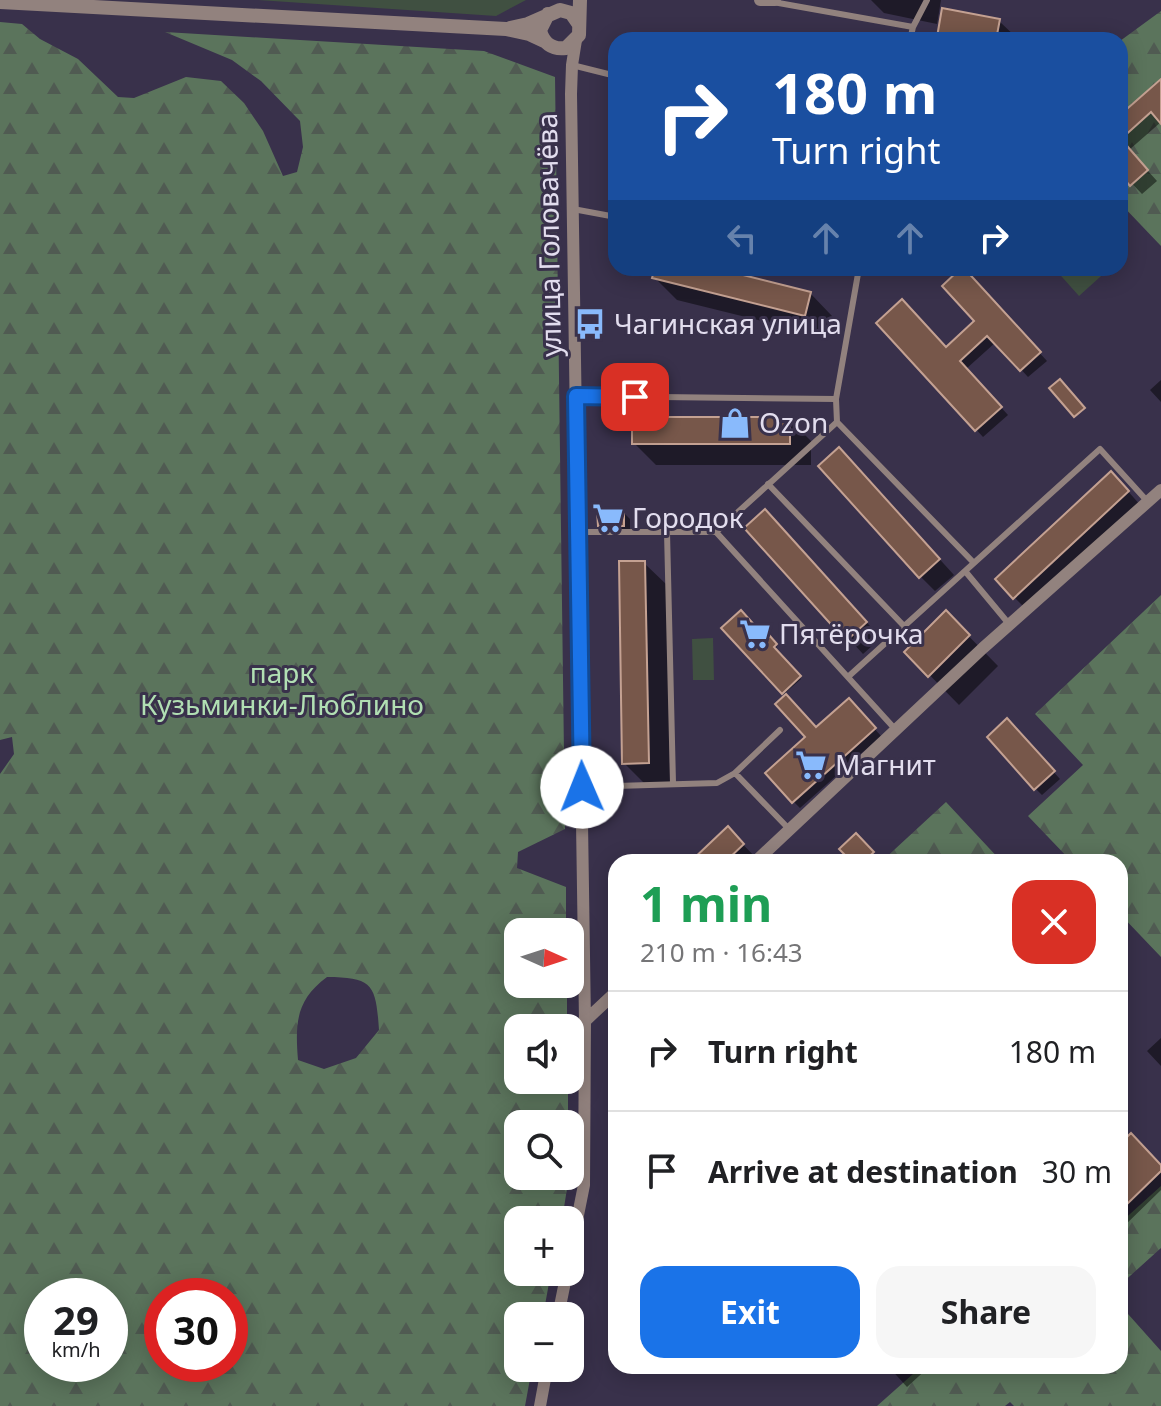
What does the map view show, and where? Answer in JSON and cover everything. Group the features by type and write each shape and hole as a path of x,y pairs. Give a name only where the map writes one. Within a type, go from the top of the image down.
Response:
{"street":[{"path":"506,29 528,24 567,0"},
{"path":"0,2 506,29 529,34 560,49 576,40 580,0"},
{"path":"551,12 571,13 578,23"},
{"path":"546,43 540,30 551,12"},
{"name":"улица Головачёва","path":"576,40 571,71 585,1021 584,1185 580,1206"},
{"name":"улица Головачёва","path":"546,43 571,71"},
{"path":"763,854 1009,624 1161,490"},
{"path":"585,1021 608,999"},
{"path":"540,1406 544,1382"}],"lane":[{"path":"912,32 927,0"},
{"path":"769,1 913,27"},
{"path":"571,71 608,75"},
{"path":"573,209 608,216"},
{"path":"858,276 836,399 837,422 974,563"},
{"path":"576,396 836,399"},
{"path":"578,532 716,532 837,422"},
{"path":"849,676 1100,449 1148,502"},
{"path":"768,484 904,626"},
{"path":"667,532 673,783"},
{"path":"716,532 896,730"},
{"path":"965,571 1009,624"},
{"path":"582,787 717,783 735,773 780,730"},
{"path":"735,773 789,829"}],"green space":[{"path":"258,0 526,0 496,16"},
{"path":"1161,11 1161,246 1128,211 1128,35"},
{"name":"парк Кузьминки-Люблино","path":"0,22 22,24 40,39 78,59 118,97 134,98 186,77 221,81 244,103 263,131 283,176 297,172 303,147 300,121 261,81 232,60 165,32 484,51 555,77 565,829 518,852 517,868 566,887 566,918 504,918 504,998 567,998 567,1014 504,1014 504,1094 568,1094 568,1110 504,1110 504,1190 567,1190 564,1206 504,1206 504,1286 548,1286 546,1302 504,1302 504,1382 529,1382 525,1406 0,1406 0,774 14,754 12,737 0,740","holes":["327,977 343,977 370,987 376,1003 379,1030 356,1058 324,1069 298,1060 297,1035 303,1004"]},
{"path":"1061,276 1101,276 1079,296"},
{"path":"1161,595 1161,957 1128,922 1128,854 1064,854 1028,816 1083,765 1035,714"},
{"path":"713,638 714,680 693,680 692,639"},
{"path":"946,802 995,854 890,854"},
{"path":"1161,1186 1161,1248 1128,1278 1128,1216"},
{"path":"1128,1314 1161,1351 1161,1406 1014,1406 1010,1402 1005,1406 877,1406 913,1374 1128,1374"}],"building":[{"path":"942,8 1000,19 998,32 938,32"},
{"path":"1161,79 1161,124 1151,112 1128,133 1128,108"},
{"path":"1128,147 1148,170 1130,186 1128,184"},
{"path":"747,276 811,292 805,316 652,278"},
{"path":"953,276 971,276 1041,352 1020,371 987,336 960,361 1002,407 975,431 876,323 902,299 946,347 974,321 942,286"},
{"path":"1060,379 1085,408 1074,417 1049,388"},
{"path":"632,417 790,417 790,444 632,444"},
{"path":"839,447 940,559 919,578 818,466"},
{"path":"1111,471 1129,491 1013,599 995,579"},
{"path":"765,509 867,622 846,641 744,528"},
{"path":"597,510 624,510 624,526 598,526"},
{"path":"619,561 645,561 649,763 622,764"},
{"path":"741,610 767,639 770,636 777,644 774,647 801,676 782,694 721,628"},
{"path":"946,610 970,635 928,677 904,652"},
{"path":"786,694 816,727 849,698 876,728 792,803 765,773 805,737 775,704"},
{"path":"1007,718 1055,771 1034,790 987,737"},
{"path":"728,826 744,844 733,854 698,854"},
{"path":"856,833 874,852 844,854 839,849"},
{"path":"1131,1133 1161,1165 1161,1171 1128,1203 1128,1136"}],"place":[{"name":"Чагинская улица","path":"590,324"},
{"name":"Ozon","path":"735,423"},
{"name":"Городок","path":"608,518"},
{"name":"Пятёрочка","path":"755,634"},
{"name":"Магнит","path":"811,765"}],"route":[{"path":"582,787 576,396 635,397"}]}
